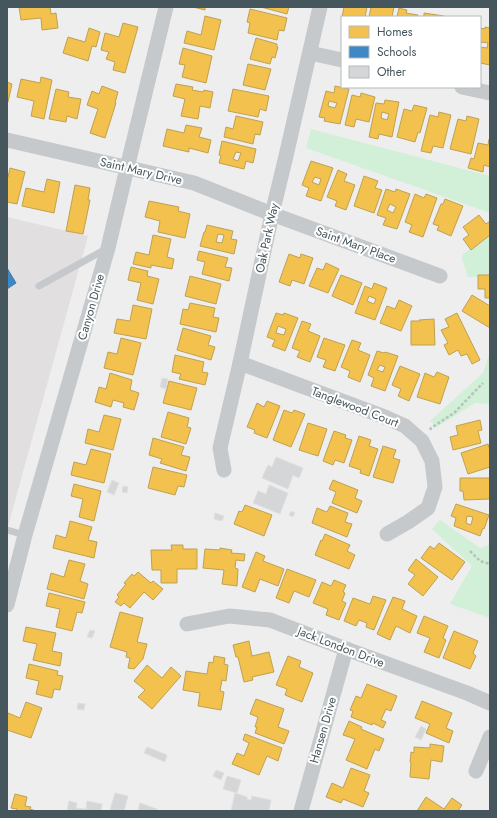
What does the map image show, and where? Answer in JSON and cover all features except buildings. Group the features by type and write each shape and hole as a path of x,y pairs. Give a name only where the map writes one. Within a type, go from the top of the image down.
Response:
{"street":[{"name":"Canyon Drive","path":"7,605 25,535 108,248 166,7"},
{"name":"Oak Park Way","path":"224,470 220,448 320,7"},
{"path":"310,53 341,60"},
{"path":"467,88 490,93"},
{"name":"Saint Mary Drive","path":"7,140 194,183 272,214"},
{"name":"Saint Mary Place","path":"272,214 440,276"},
{"name":"Tanglewood Court","path":"240,363 385,417 405,426 422,441 432,461 435,487 428,508 387,534"},
{"name":"Jack London Drive","path":"187,624 229,616 270,620 346,650 467,693 490,703"},
{"name":"Hansen Drive","path":"301,811 346,650"},
{"path":"476,770 490,737"}],"lane":[{"path":"39,286 108,248"},
{"path":"7,530 25,535"}],"path":[{"path":"422,441 432,428 454,413 483,383"},
{"path":"470,551 480,561 490,564"}],"shaded area":[{"path":"7,217 88,236 7,530"}],"green space":[{"path":"311,129 490,176 490,213 306,148"},
{"path":"490,235 490,277 468,277 462,259 463,254"},
{"path":"490,352 490,410 488,404 475,403 437,427 430,421 483,373"},
{"path":"440,520 480,548 489,545 490,542 490,618 450,604 472,566 432,529"}]}
